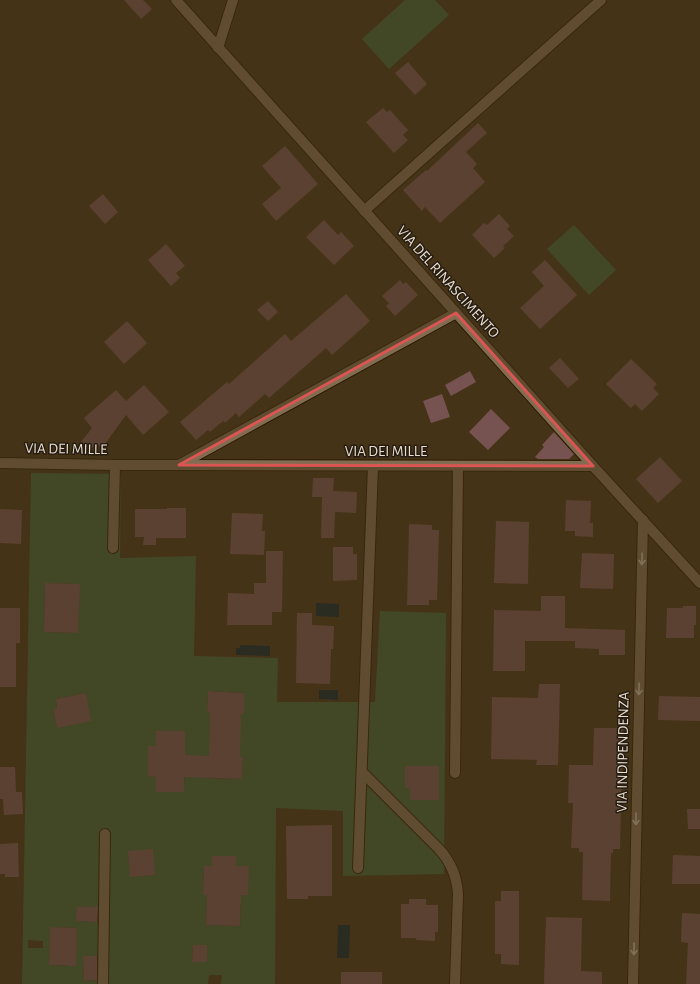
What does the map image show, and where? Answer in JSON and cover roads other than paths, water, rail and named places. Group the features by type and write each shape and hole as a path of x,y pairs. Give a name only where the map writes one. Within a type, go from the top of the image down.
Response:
{"street":[{"name":"VIA DEL RINASCIMENTO","path":"176,0 593,466 700,583"},
{"path":"218,48 233,0"},
{"path":"364,211 601,0"},
{"name":"VIA DEI MILLE","path":"179,465 456,313"},
{"name":"VIA DEI MILLE","path":"0,463 115,465 593,466"},
{"path":"113,548 115,465"},
{"path":"358,868 373,466"},
{"path":"456,773 458,466"},
{"name":"VIA INDIPENDENZA","path":"633,984 643,520"},
{"path":"362,772 439,849 453,870 458,894 455,984"},
{"path":"103,984 105,834"}],"water":[{"path":"316,603 339,604 339,617 316,616"},
{"path":"240,645 270,646 270,656 236,655 236,648 240,648"},
{"path":"319,690 338,690 338,700 319,699"},
{"path":"338,925 350,925 349,958 337,958"}]}
